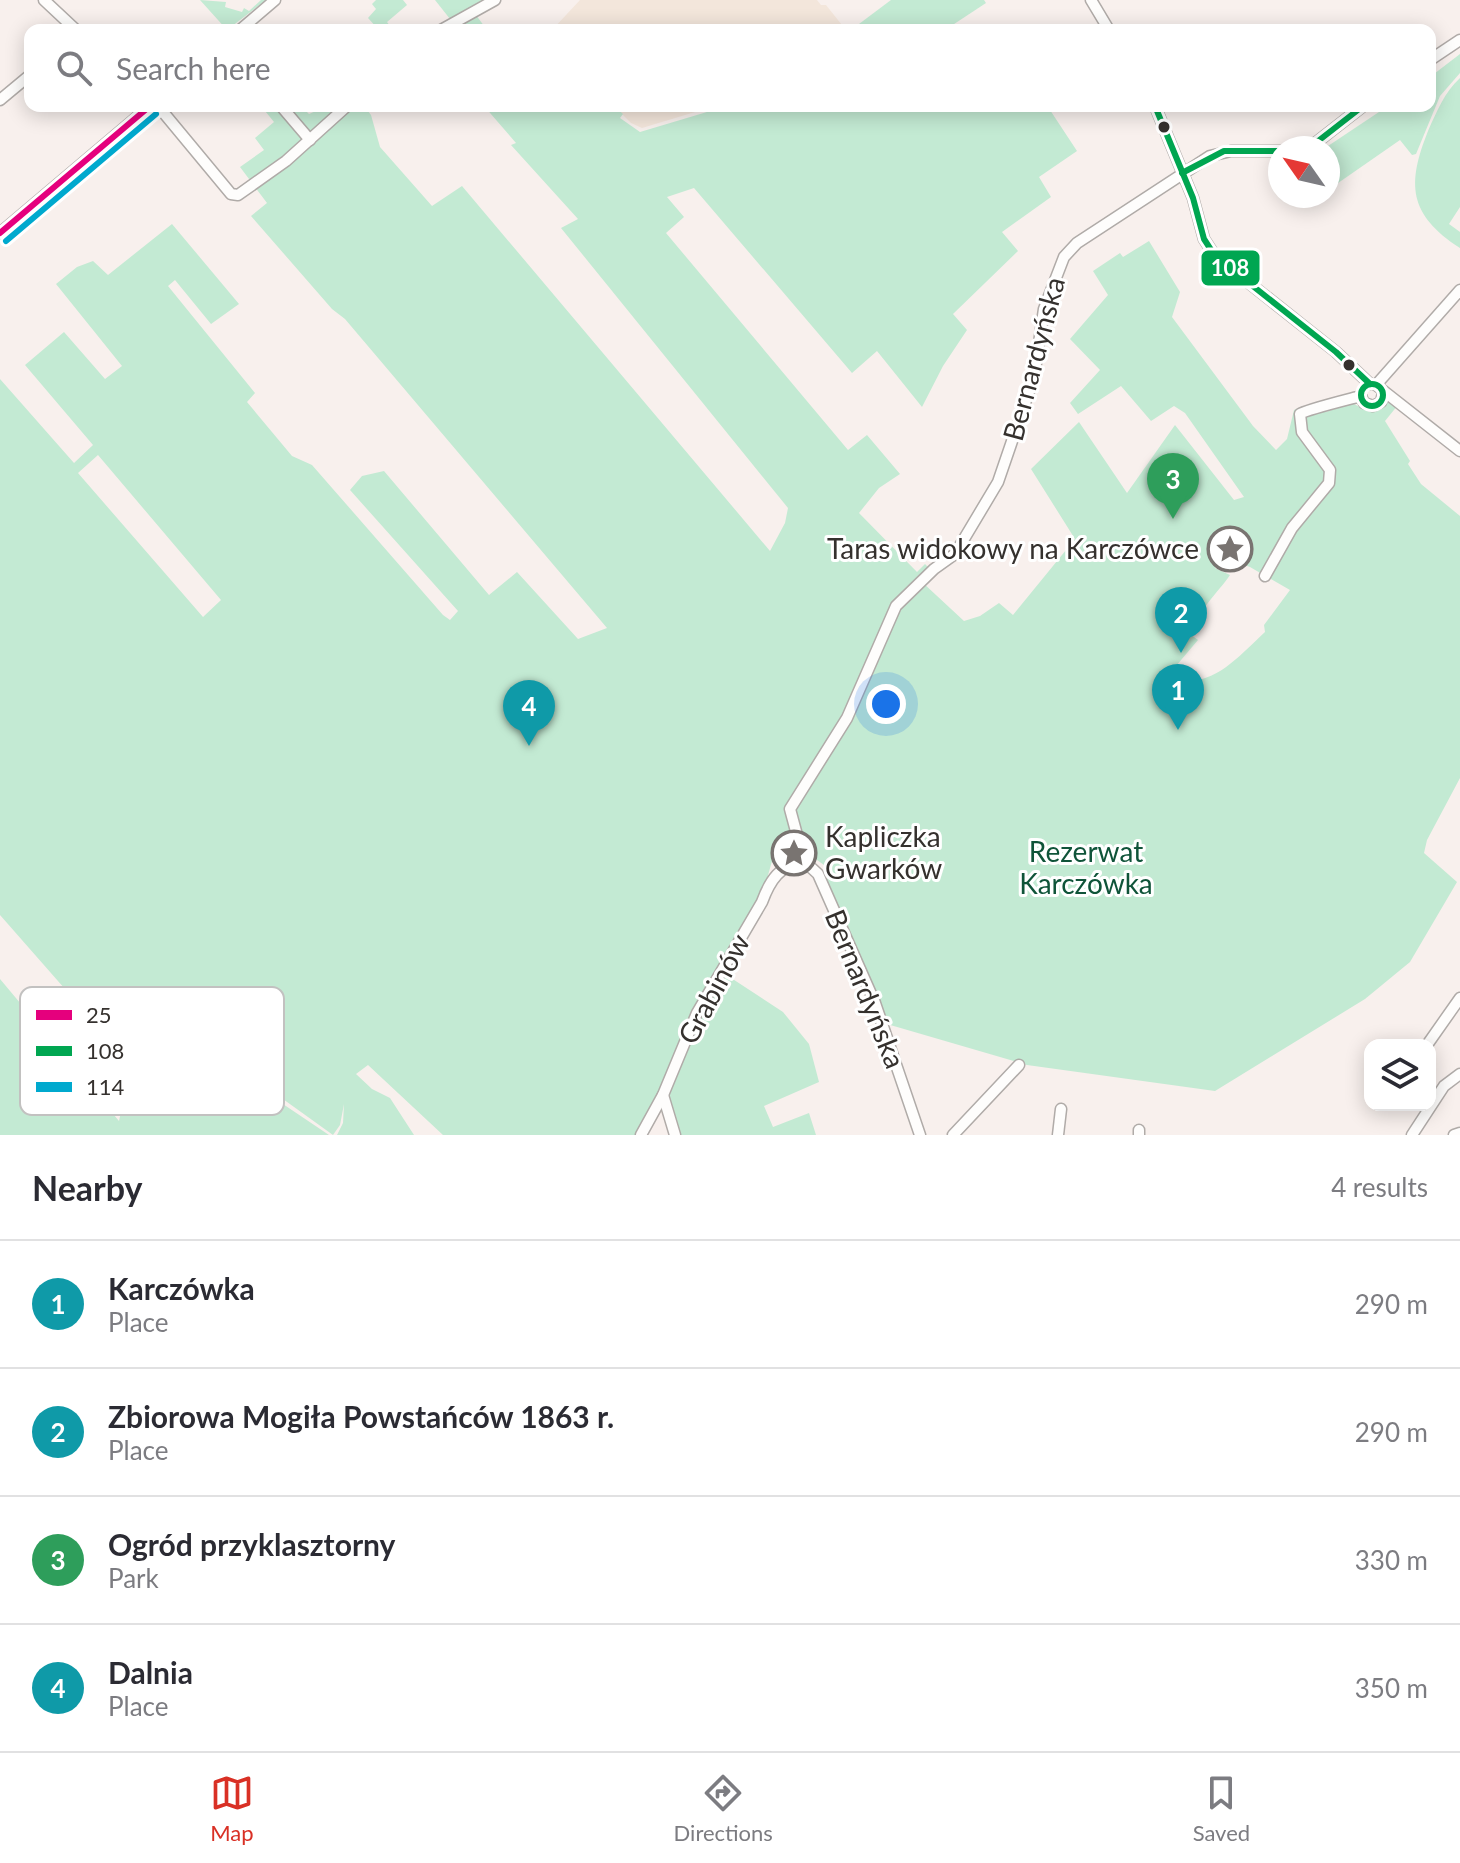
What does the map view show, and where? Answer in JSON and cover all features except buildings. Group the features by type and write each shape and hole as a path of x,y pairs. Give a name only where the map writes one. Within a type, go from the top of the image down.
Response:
{"street":[{"path":"44,0 70,24"},
{"path":"247,24 275,0"},
{"path":"452,24 495,0"},
{"path":"1091,0 1105,24"},
{"path":"1436,56 1460,40"},
{"path":"0,100 24,80"},
{"path":"0,233 143,112"},
{"path":"163,112 231,194 238,195 310,140 340,112"},
{"path":"286,112 310,140"},
{"path":"1157,112 1204,239 1220,263 1460,451"},
{"path":"1322,136 1354,112"},
{"name":"Bernardyńska","path":"920,1135 875,1003 818,874 804,861 790,809 847,718 896,606 927,575 955,554 998,482 1031,388 1044,309 1059,266 1077,243 1182,173 1224,151 1268,151"},
{"path":"1265,576 1292,528 1329,483 1330,470 1302,432 1300,414 1309,408 1329,408 1376,387 1460,290"},
{"path":"1361,396 1366,405 1381,402 1376,387"},
{"name":"Grabinów","path":"641,1135 663,1095 697,1013 762,902 769,883 792,864 804,861"},
{"path":"1431,1039 1460,998"},
{"path":"953,1135 1019,1065"},
{"path":"1436,1096 1460,1074"},
{"path":"663,1095 675,1135"},
{"path":"1058,1135 1061,1109"},
{"path":"1412,1135 1426,1111"},
{"path":"1454,1135 1460,1133"}],"shaded area":[{"path":"580,0 817,0 821,5 826,5 841,24 558,24"},
{"path":"620,112 695,112 642,128 631,123"}],"green space":[{"path":"200,0 226,2 225,7 242,12 244,8 249,11 261,0 266,0 235,24 222,24"},
{"path":"376,0 403,0 407,5 387,22 388,24 374,24 368,18 376,9 372,4"},
{"path":"435,0 488,0 476,15 483,24 454,24"},
{"path":"891,0 984,0 986,3 954,24 859,24"},
{"path":"1460,54 1460,73 1440,96 1436,106 1436,72"},
{"path":"1460,78 1460,207 1449,224 1460,232 1460,248 1430,223 1421,210 1415,182 1428,131 1445,96"},
{"name":"Rezerwat Karczówka","path":"266,112 369,112 380,147 432,206 462,186 770,551 785,523 788,508 561,228 578,219 511,145 516,143 489,112 621,112 623,114 620,118 640,132 707,112 1051,112 1077,151 1039,177 1051,197 1002,232 1018,251 953,314 967,330 943,366 922,407 877,351 852,373 694,188 667,197 684,217 666,233 848,450 867,435 900,474 879,488 859,513 917,572 925,564 928,567 892,607 846,713 810,775 815,774 844,726 889,620 922,582 964,621 980,616 999,603 1013,615 1075,539 1031,469 1079,422 1127,493 1175,425 1234,500 1244,497 1185,413 1174,406 1151,421 1121,386 1078,414 1070,403 1100,370 1070,339 1108,295 1093,271 1120,253 1123,257 1149,241 1180,292 1172,317 1253,426 1276,450 1287,439 1294,410 1303,406 1297,425 1306,412 1326,412 1352,403 1368,411 1378,410 1389,399 1398,405 1385,421 1410,461 1408,464 1421,484 1460,516 1460,778 1427,840 1424,853 1457,882 1410,962 1365,999 1215,1091 1027,1065 880,1022 818,889 827,878 824,865 810,855 776,847 761,900 713,976 638,1135 443,1135 368,1065 356,1074 372,1089 390,1098 414,1135 337,1135 343,1123 344,1104 340,1125 333,1135 284,1100 284,987 63,987 0,915 0,379 74,463 93,445 25,365 64,332 105,379 122,366 56,284 77,267 93,261 108,275 172,224 239,304 211,324 175,280 168,286 255,393 247,402 292,456 312,465 443,615 450,620 458,611 350,490 362,476 384,471 489,595 517,572 578,639 607,628 345,319 332,309 251,216 267,203 240,167 264,150 255,138 274,122","holes":["98,455 221,600 203,617 78,473","1220,556 1250,567 1290,590 1264,625 1265,632 1217,673 1194,681 1182,680 1176,666 1198,640 1190,634 1192,627 1230,575 1215,568"]},
{"path":"1379,112 1433,112 1416,154 1412,155 1400,140 1340,182 1340,138"},
{"path":"722,972 783,1012 809,1044 819,1082 764,1106 773,1127 809,1113 816,1135 677,1135 666,1092 698,1015"},
{"path":"0,979 20,1003 20,1115 114,1115 119,1121 120,1115 284,1115 284,1105 329,1135 0,1135"}],"transit line":[{"name":"25","path":"0,233 143,112"},
{"name":"108","path":"1157,112 1193,198 1204,239 1215,256 1336,352 1370,384"},
{"name":"108","path":"1325,136 1355,112"},
{"name":"114","path":"6,241 156,114"},
{"name":"108","path":"1182,173 1224,151 1268,151"},
{"name":"108","path":"1372,384 1380,387 1383,395 1380,403 1372,406 1364,403 1361,395 1364,387 1372,384"}],"place":[{"name":"Ogród przyklasztorny","path":"1173,519"},
{"name":"Taras widokowy na Karczówce","path":"1230,549"},
{"name":"Zbiorowa Mogiła Powstańców 1863 r.","path":"1181,653"},
{"name":"Karczówka","path":"1178,730"},
{"name":"Dalnia","path":"529,746"},
{"name":"Kapliczka Gwarków","path":"794,853"}]}
